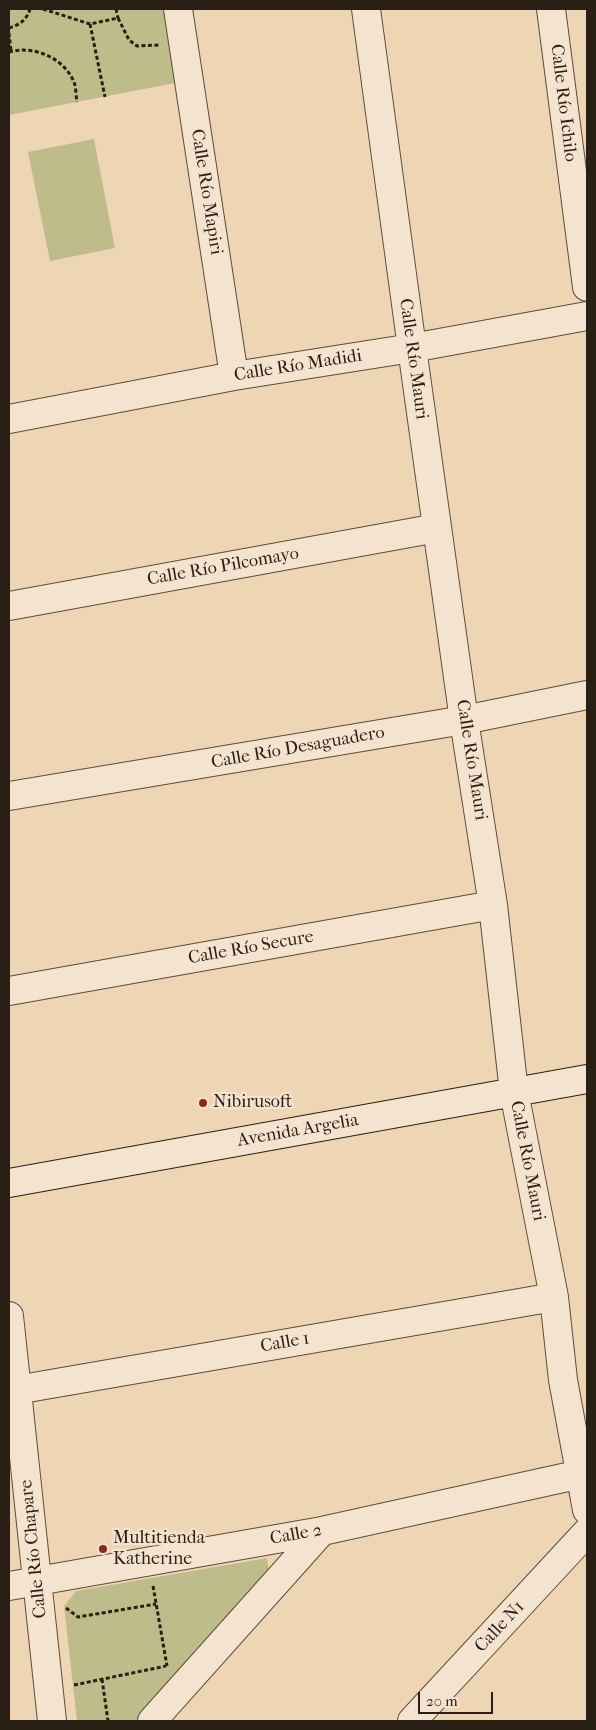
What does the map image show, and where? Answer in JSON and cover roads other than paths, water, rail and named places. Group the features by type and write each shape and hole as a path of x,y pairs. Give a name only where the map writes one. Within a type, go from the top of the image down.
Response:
{"street":[{"name":"Calle Río Mapiri","path":"178,9 234,376"},
{"name":"Calle Río Mauri","path":"366,9 437,528 492,905 514,1092 554,1296 563,1380 587,1510"},
{"name":"Calle Río Ichilo","path":"551,9 587,287"},
{"name":"Calle Río Madidi","path":"9,419 234,376 412,348 587,316"},
{"name":"Calle Río Pilcomayo","path":"9,606 437,528"},
{"name":"Calle Río Desaguadero","path":"9,796 464,720 587,695"},
{"name":"Calle Río Secure","path":"9,992 492,905"},
{"name":"Avenida Argelia","path":"9,1183 587,1079"},
{"name":"Calle 1","path":"16,1390 554,1296"},
{"name":"Calle Río Chapare","path":"9,1316 52,1721"},
{"path":"563,1380 587,1395"},
{"name":"Calle 2","path":"9,1586 322,1531 581,1474"},
{"path":"152,1721 322,1531"},
{"name":"Calle N1","path":"412,1721 587,1532"}],"place":[{"name":"Nibirusoft","path":"203,1103"},
{"name":"Multitienda Katherine","path":"103,1549"}]}
